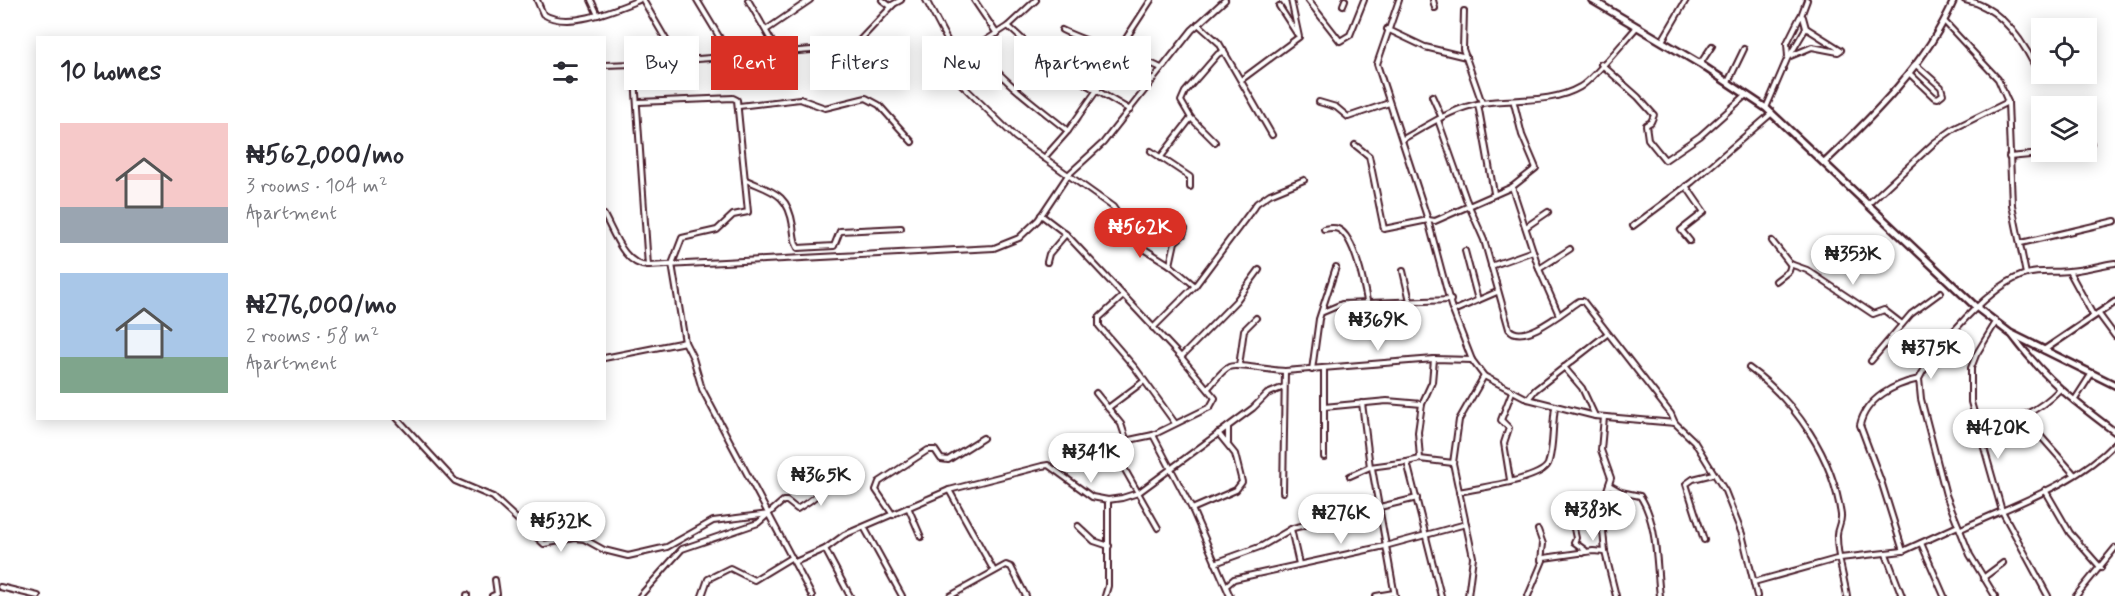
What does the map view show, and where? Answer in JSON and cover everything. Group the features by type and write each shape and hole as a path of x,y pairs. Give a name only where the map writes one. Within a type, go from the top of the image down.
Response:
{"main road":[{"path":"1592,0 1700,64 1766,108 1866,206 1976,307 2010,333 2115,385"}],"street":[{"path":"537,0 543,14 565,21 598,15 641,0 663,36"},
{"path":"591,0 598,15"},
{"path":"697,0 719,36"},
{"path":"748,0 769,36"},
{"path":"766,30 810,0"},
{"path":"882,0 893,5"},
{"path":"798,51 849,47 858,42 893,5 901,0"},
{"path":"926,0 945,36"},
{"path":"974,0 997,34"},
{"path":"994,36 1036,0"},
{"path":"1129,36 1151,0"},
{"path":"606,218 625,254 641,266 994,248 1019,238 1041,215 1068,175 1103,143 1198,24 1225,0"},
{"path":"1292,0 1299,37"},
{"path":"1308,0 1340,41 1350,35 1364,0"},
{"path":"1399,0 1387,29 1377,64 1428,220 1453,312 1472,360 1484,376 1512,392 1555,408 1595,416 1675,423"},
{"path":"1433,0 1435,8"},
{"path":"1662,42 1686,0"},
{"path":"1789,56 1786,43 1807,0"},
{"path":"1824,163 1860,129 1908,72 1944,21 1954,0"},
{"path":"1965,0 1983,2 2018,35 2031,59"},
{"path":"1279,6 1299,37"},
{"path":"1464,11 1462,39 1480,104 1494,193"},
{"path":"1789,56 1812,47 1838,52 1841,50 1806,27 1801,16"},
{"path":"1944,21 1998,79 2008,102 2012,205 2026,274"},
{"path":"1198,24 1214,36 1272,135"},
{"path":"1008,26 1046,61 1130,110"},
{"path":"1403,140 1442,116 1480,104 1514,102 1578,88 1637,27"},
{"path":"1766,108 1789,56 1806,27"},
{"path":"1387,29 1425,47 1467,57"},
{"path":"1062,30 1079,36"},
{"path":"1241,80 1299,37"},
{"path":"1700,64 1712,46"},
{"path":"1728,82 1744,49"},
{"path":"1215,142 1191,118 1181,101 1182,96 1218,54 1224,51"},
{"path":"1151,63 1161,68"},
{"path":"1908,72 1934,97 1938,98 1943,94 1941,87 1914,63"},
{"path":"606,65 624,64"},
{"path":"1601,64 1641,99 1654,115 1651,122 1646,125 1646,134 1665,160 1700,136 1746,95"},
{"path":"1002,76 1068,131"},
{"path":"637,90 648,266"},
{"path":"965,90 1015,137 1113,207 1141,247 1170,265 1195,286"},
{"path":"1044,158 1068,131 1097,92"},
{"path":"1432,96 1442,116"},
{"path":"639,102 733,98 739,106 748,212 733,215 717,230 682,238 672,264 685,342 693,358 702,389 812,596"},
{"path":"739,106 800,99 825,108 866,98 879,105 912,142"},
{"path":"1319,102 1336,107 1348,117 1389,103"},
{"path":"1355,145 1369,156 1383,228 1428,220 1435,221 1494,193 1512,188 1536,168 1522,135 1514,102"},
{"path":"1866,206 1934,143 1955,128 2008,102"},
{"path":"1633,226 1686,186 1772,113"},
{"path":"1160,158 1191,118"},
{"path":"1438,120 1468,206 1484,240 1497,292 1513,333 1534,331 1581,300 1671,414 1675,423 1694,441 1714,474 1735,514 1757,596"},
{"path":"1151,151 1190,177 1190,187"},
{"path":"2009,157 2031,155"},
{"path":"745,180 777,194 785,201 791,211 798,248 834,246 840,231 901,228"},
{"path":"1153,328 1195,286 1257,203 1270,194 1304,180"},
{"path":"1686,186 1704,212 1681,230 1690,242"},
{"path":"1512,188 1539,269 1559,315"},
{"path":"1526,227 1548,212"},
{"path":"1041,215 1066,234 1209,387 1215,398 1213,405 1153,435 1126,439 1100,447 1079,468"},
{"path":"2021,243 2115,220"},
{"path":"1324,229 1336,228 1344,234 1359,265 1373,334"},
{"path":"1170,265 1174,242 1183,235 1185,229"},
{"path":"1047,262 1049,254 1066,234"},
{"path":"1772,241 1791,264 1807,270 1873,314 1884,310 1902,324"},
{"path":"1539,269 1570,249"},
{"path":"1465,251 1478,300"},
{"path":"1491,266 1533,251"},
{"path":"1903,551 1860,421 1886,390 1919,380 1976,307 1999,289 2026,274 2069,271 2115,263"},
{"path":"1776,280 1789,271 1791,264"},
{"path":"1312,370 1319,319 1336,267"},
{"path":"1181,357 1236,301 1259,270"},
{"path":"1403,271 1410,301 1412,332"},
{"path":"2069,271 2096,314 2115,336"},
{"path":"1453,312 1497,292"},
{"path":"1871,362 1911,314 1941,292"},
{"path":"1123,296 1099,318 1098,323 1175,423"},
{"path":"1323,312 1342,304 1451,300"},
{"path":"2044,350 2115,302"},
{"path":"1239,366 1243,333 1256,318"},
{"path":"1996,322 1971,368 1969,388 2002,511 2048,596"},
{"path":"2010,333 2037,368 2059,390 2115,432"},
{"path":"1528,399 1535,390 1607,334"},
{"path":"606,358 685,342"},
{"path":"1209,387 1228,367 1239,366 1265,371 1324,370 1434,359 1472,360"},
{"path":"1420,459 1418,432 1422,404 1432,382 1434,359"},
{"path":"1564,367 1582,388 1595,416"},
{"path":"1749,368 1791,404 1812,436 1839,502 1842,519 1836,538 1847,596"},
{"path":"1324,370 1324,457"},
{"path":"1283,492 1285,371"},
{"path":"2074,401 2092,374"},
{"path":"1468,596 1473,557 1454,463 1459,420 1484,376"},
{"path":"1919,380 1921,399 1936,461 1970,555 1995,596"},
{"path":"1108,408 1144,381"},
{"path":"795,562 825,549 844,535 949,490 1048,465 1085,494 1108,500 1138,493 1228,427 1267,394 1284,387"},
{"path":"1978,428 2010,423 2036,410 2059,390"},
{"path":"1510,480 1504,443 1509,428 1501,420 1512,392"},
{"path":"1096,393 1121,423 1126,439"},
{"path":"1324,407 1362,403 1422,404"},
{"path":"1362,403 1371,468 1394,594 1376,596"},
{"path":"1459,492 1544,470 1549,462 1555,408"},
{"path":"2022,415 2074,474"},
{"path":"1604,417 1601,450 1611,475 1603,502 1602,520 1605,552 1616,596"},
{"path":"399,420 455,481 493,497 544,544 575,538 584,539 604,550 628,556 667,548 713,521 770,514"},
{"path":"1228,427 1228,443"},
{"path":"1192,509 1240,486 1242,482 1236,454 1218,433"},
{"path":"1153,435 1192,509 1230,596"},
{"path":"894,515 876,490 879,482 928,450 934,450 941,459 948,460 983,438"},
{"path":"1115,443 1116,454 1158,528"},
{"path":"1754,582 1840,558 1903,551 2002,511 2045,490 2096,461 2115,443"},
{"path":"1350,476 1371,468 1420,459 1454,463"},
{"path":"640,596 682,549 758,523 783,501 787,501 797,509 817,496 820,490 819,461"},
{"path":"1407,462 1441,596"},
{"path":"1704,540 1686,484 1692,479 1714,474"},
{"path":"1609,485 1621,492 1640,495 1643,500 1652,525 1660,596"},
{"path":"949,490 994,571"},
{"path":"2045,490 2070,533 2101,568"},
{"path":"1215,563 1262,546 1291,529 1417,498"},
{"path":"1105,596 1109,546 1108,500"},
{"path":"1576,500 1574,512 1602,520"},
{"path":"908,507 921,537"},
{"path":"1227,585 1234,579 1385,546 1466,524"},
{"path":"1572,524 1576,538 1574,542 1585,550 1582,554"},
{"path":"1078,526 1094,541 1109,546"},
{"path":"864,527 901,596"},
{"path":"1291,529 1299,564"},
{"path":"1538,530 1543,544 1541,564"},
{"path":"1921,543 1944,596"},
{"path":"2076,596 2115,548"},
{"path":"825,549 850,596"},
{"path":"1528,596 1544,558 1605,552"},
{"path":"1886,554 1902,596"},
{"path":"702,596 708,579 730,568 754,580 792,557"},
{"path":"1983,578 2003,563"},
{"path":"950,596 1006,565 1011,567 1026,596"},
{"path":"492,596 497,594 495,580"},
{"path":"0,587 38,596"}]}
